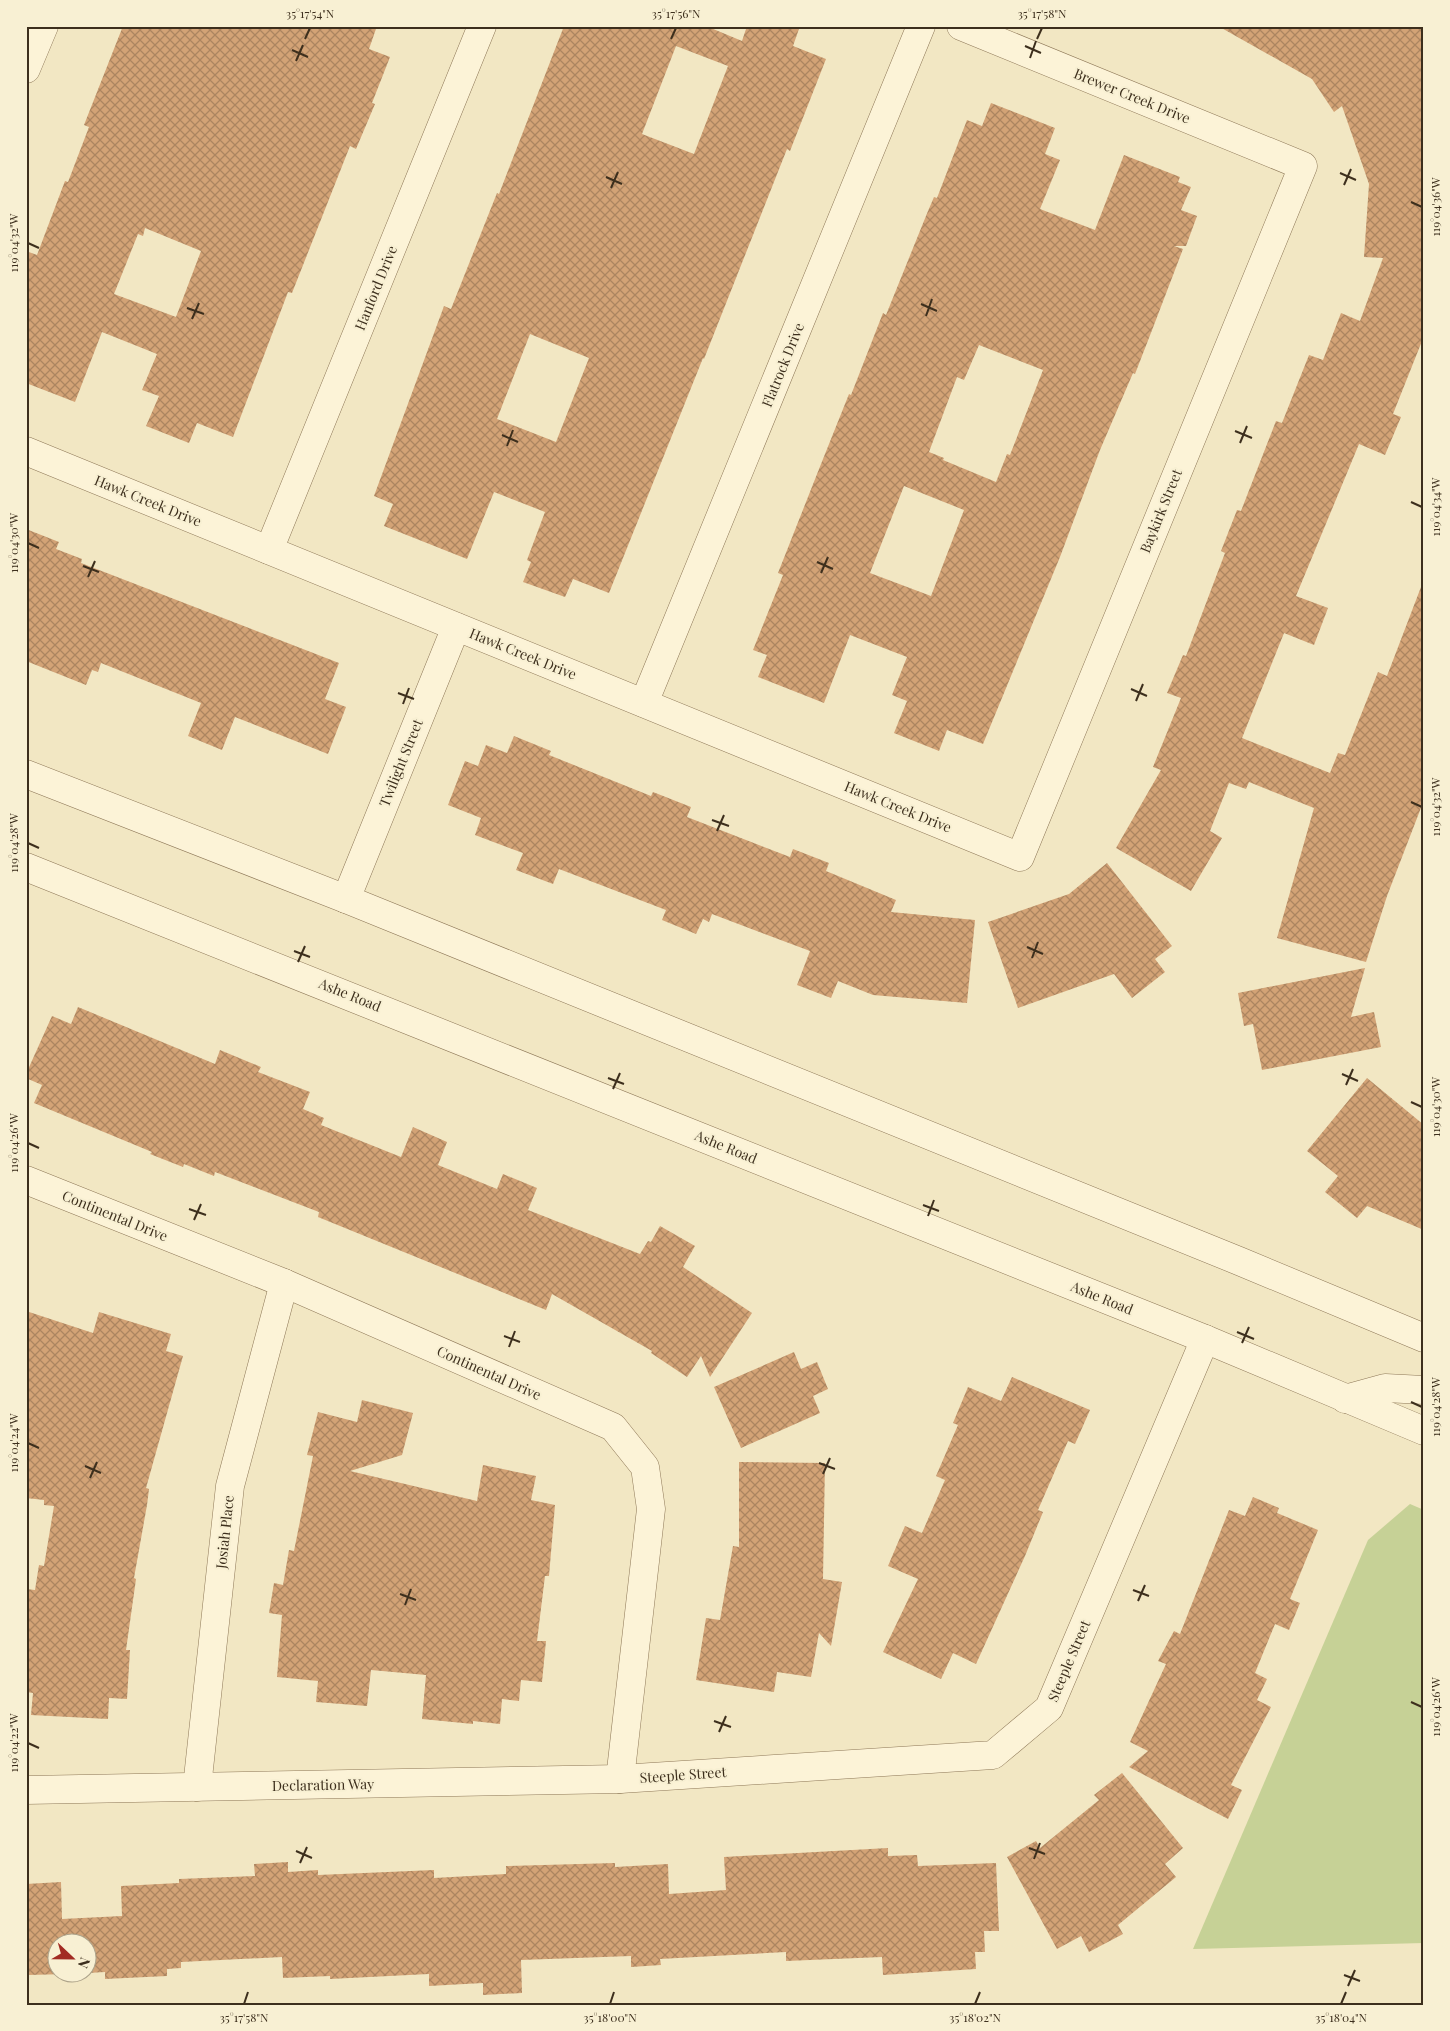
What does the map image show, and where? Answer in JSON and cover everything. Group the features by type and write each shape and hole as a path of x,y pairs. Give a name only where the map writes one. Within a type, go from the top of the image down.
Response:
{"street":[{"path":"26,69 44,26"},
{"name":"Hanford Drive","path":"269,550 482,26"},
{"name":"Flatrock Drive","path":"644,703 921,26"},
{"name":"Brewer Creek Drive","path":"961,26 1303,166"},
{"name":"Baykirk Street","path":"1020,857 1303,166"},
{"name":"Hawk Creek Drive","path":"26,451 1020,857"},
{"name":"Twilight Street","path":"346,899 456,627"},
{"path":"26,774 346,899 1239,1260 1424,1338"},
{"name":"Ashe Road","path":"26,867 1204,1340 1424,1431"},
{"name":"Continental Drive","path":"26,1180 284,1283 613,1427 645,1467 651,1509 620,1779"},
{"name":"Josiah Place","path":"197,1787 230,1486 284,1283"},
{"name":"Steeple Street","path":"620,1779 993,1755 1049,1708 1204,1340"},
{"path":"1345,1398 1385,1388 1424,1390"},
{"name":"Declaration Way","path":"26,1790 620,1779"}],"green space":[{"path":"1410,1504 1424,1510 1424,1943 1193,1949 1368,1540"}],"building":[{"path":"123,26 377,26 369,49 390,57 372,103 375,104 356,149 350,146 292,293 288,292 233,437 197,423 189,443 146,426 159,396 142,390 157,354 102,332 75,402 26,383 26,251 37,255 65,181 68,182 89,127 84,125","holes":["145,228 201,251 176,317 114,294 138,234 143,236"]},
{"path":"564,26 706,26 742,41 747,26 800,26 793,46 826,59 790,151 787,149 609,593 573,579 565,597 523,582 531,562 527,560 545,512 494,492 467,559 384,526 393,504 374,496 444,306 451,309 497,193 499,194","holes":["676,46 728,66 694,154 642,134","530,334 589,358 556,442 497,419"]},
{"path":"1218,26 1424,26 1424,336 1393,414 1401,417 1385,455 1359,444 1296,596 1328,608 1314,645 1284,633 1242,738 1330,773 1338,753 1345,755 1378,672 1387,676 1421,587 1424,588 1424,800 1387,896 1366,962 1277,938 1314,808 1249,782 1246,789 1229,783 1210,831 1222,838 1191,891 1116,848 1161,770 1153,767 1181,698 1167,693 1183,655 1186,656 1225,553 1221,551 1237,510 1241,511 1276,421 1282,423 1309,355 1323,360 1341,313 1360,321 1383,258 1364,257 1369,184 1342,106 1334,112 1312,79"},
{"path":"991,103 1055,128 1045,154 1060,160 1040,209 1095,230 1124,155 1180,177 1178,182 1191,187 1181,210 1197,216 1186,246 1174,246 1183,249 1154,325 1135,374 1133,373 1100,450 1060,557 983,744 947,730 939,751 894,733 907,701 892,695 907,657 850,635 824,703 758,677 767,655 753,650 783,575 778,573 849,394 851,395 883,313 886,315 934,197 937,198 967,120 982,126","holes":["979,345 1043,370 1010,455 1007,454 996,482 943,460 944,458 929,452 957,377 964,380","904,486 964,510 931,596 870,573"]},
{"path":"26,529 59,542 56,549 82,559 81,563 339,663 325,699 346,707 328,754 235,717 222,750 188,736 201,703 101,663 98,672 92,670 86,685 26,661"},
{"path":"514,736 551,751 549,755 651,796 653,792 691,807 687,817 790,857 793,849 829,863 826,871 896,900 891,912 975,920 967,1003 873,995 838,981 831,998 797,985 810,951 712,914 709,922 703,919 696,934 662,920 666,910 559,869 553,884 516,870 523,853 475,835 481,818 448,805 465,761 478,766 486,745 507,753"},
{"path":"1107,863 1172,946 1155,959 1165,972 1132,998 1114,974 1018,1008 988,922 1069,894"},
{"path":"1365,968 1351,1017 1374,1012 1381,1047 1262,1070 1253,1024 1244,1026 1238,993"},
{"path":"78,1007 215,1064 220,1050 261,1067 258,1072 310,1092 303,1109 324,1118 321,1125 401,1157 413,1127 447,1142 438,1165 497,1189 503,1174 537,1188 528,1210 640,1254 648,1241 651,1242 660,1226 695,1246 683,1267 752,1313 710,1377 701,1356 687,1377 651,1353 652,1351 552,1294 546,1310 318,1217 319,1212 215,1172 214,1176 184,1164 183,1167 150,1154 152,1152 34,1103 42,1085 26,1078 26,1074 52,1016 71,1024"},
{"path":"1367,1078 1424,1125 1424,1230 1367,1206 1357,1218 1325,1192 1338,1176 1307,1151"},
{"path":"26,1311 93,1333 99,1312 171,1334 166,1351 183,1356 146,1488 149,1489 134,1578 136,1579 126,1650 130,1650 127,1699 109,1698 108,1719 31,1715 33,1693 26,1692 26,1589 35,1590 39,1565 44,1566 54,1506 44,1505 44,1500 26,1498"},
{"path":"794,1352 801,1369 817,1362 828,1389 813,1396 820,1413 741,1448 714,1387"},
{"path":"1012,1377 1090,1410 1075,1444 1068,1441 1038,1510 1043,1512 1025,1556 976,1664 953,1653 941,1679 883,1652 918,1579 888,1566 905,1526 922,1533 945,1480 936,1476 958,1425 953,1423 968,1387 1001,1401"},
{"path":"362,1400 413,1413 402,1455 350,1471 477,1501 483,1465 536,1476 531,1500 555,1505 549,1576 545,1576 537,1641 546,1641 542,1682 521,1680 519,1701 502,1699 500,1724 473,1721 473,1724 422,1719 426,1675 371,1670 367,1706 316,1702 318,1681 277,1677 282,1615 269,1613 274,1583 283,1585 289,1550 294,1551 313,1456 307,1455 318,1412 357,1422"},
{"path":"739,1462 825,1463 823,1579 842,1582 831,1646 819,1633 811,1677 777,1672 774,1692 696,1680 706,1618 720,1620 733,1546 739,1547"},
{"path":"1253,1497 1279,1508 1277,1513 1318,1530 1290,1599 1300,1603 1289,1630 1275,1624 1255,1673 1267,1679 1257,1700 1271,1707 1231,1785 1242,1790 1228,1819 1129,1767 1148,1751 1130,1742 1166,1664 1158,1661 1174,1631 1180,1634 1229,1510 1245,1516"},
{"path":"1122,1773 1183,1848 1165,1864 1176,1877 1118,1925 1123,1934 1089,1952 1081,1936 1057,1949 1007,1857 1036,1841 1040,1848 1099,1800 1094,1795"},
{"path":"888,1848 888,1856 917,1855 918,1866 996,1863 999,1931 984,1931 985,1952 975,1952 976,1969 883,1975 882,1957 786,1961 786,1952 660,1959 661,1965 631,1967 631,1956 521,1960 522,1993 483,1995 483,1983 429,1986 429,1974 330,1979 330,1976 283,1978 282,1957 181,1962 181,1968 167,1969 167,1976 105,1979 105,1972 98,1972 98,1934 48,1934 48,1975 28,1975 26,1884 61,1882 62,1919 122,1916 121,1886 179,1883 179,1879 255,1876 254,1864 288,1862 288,1872 318,1870 318,1875 434,1870 434,1878 506,1874 506,1866 615,1863 615,1867 668,1864 669,1894 726,1890 724,1857"}]}
